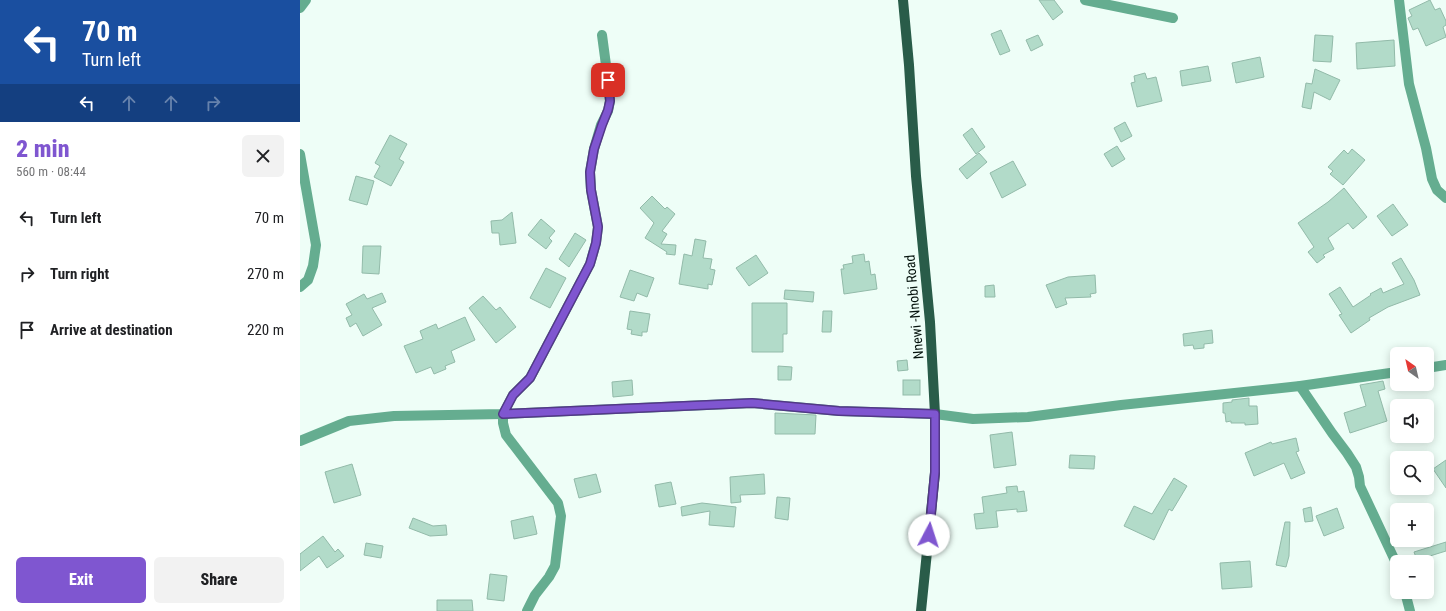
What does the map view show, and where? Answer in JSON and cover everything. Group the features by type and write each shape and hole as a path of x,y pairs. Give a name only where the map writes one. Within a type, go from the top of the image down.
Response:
{"main road":[{"name":"Nnewi -Nnobi Road","path":"903,0 916,176 930,322 935,414 935,472 921,611"}],"street":[{"path":"300,8 306,0"},
{"path":"1085,0 1174,18"},
{"path":"1399,0 1409,84 1426,148 1432,180 1437,190 1446,198"},
{"path":"527,611 535,595 556,566 561,516 558,503 506,435 503,423 503,414 513,395 530,378 590,264 596,243 598,227 591,190 590,172 594,149 610,101 602,35"},
{"path":"300,154 304,200 316,245 313,266 308,280 300,287"},
{"path":"1434,367 1446,366"},
{"path":"300,441 349,421 394,416 503,414 752,403 839,411 935,414 974,419 1028,417 1121,404 1300,386 1390,373"},
{"path":"1300,386 1356,467 1360,486 1392,555"},
{"path":"1407,599 1410,611"}],"building":[{"path":"1039,0 1054,0 1063,12 1053,20"},
{"path":"1430,0 1435,10 1440,8 1446,21 1446,25 1443,27 1446,37 1426,46 1418,28 1413,30 1408,18 1412,16 1409,10"},
{"path":"1001,30 1010,51 1000,55 991,34"},
{"path":"1038,35 1043,45 1031,51 1026,40"},
{"path":"1315,35 1333,36 1331,62 1313,61"},
{"path":"1394,40 1395,66 1357,69 1356,43"},
{"path":"1260,57 1264,77 1236,83 1232,63"},
{"path":"1208,66 1211,81 1182,86 1180,71"},
{"path":"1315,69 1340,80 1330,100 1314,92 1311,109 1302,107 1306,83 1312,84"},
{"path":"1145,73 1147,79 1156,77 1162,101 1137,107 1131,83 1135,82 1134,76"},
{"path":"1125,122 1132,136 1121,142 1114,128"},
{"path":"972,128 985,147 976,154 963,135"},
{"path":"390,135 407,144 399,159 404,162 391,186 374,177 380,166 375,163"},
{"path":"1117,146 1125,159 1112,167 1104,154"},
{"path":"1352,149 1365,160 1343,185 1330,174 1333,171 1328,167 1344,150 1348,154"},
{"path":"979,153 987,162 967,179 959,169"},
{"path":"1013,161 1026,185 1002,198 990,173"},
{"path":"356,176 374,181 367,205 349,200"},
{"path":"1344,188 1367,217 1353,229 1348,223 1328,238 1334,249 1323,255 1325,257 1317,263 1308,252 1314,247 1298,223 1328,202"},
{"path":"652,196 665,209 667,207 675,214 662,231 667,234 661,244 676,245 675,255 666,254 667,252 645,238 654,223 640,208"},
{"path":"1393,204 1408,225 1392,236 1377,216"},
{"path":"512,212 516,243 500,245 499,233 492,233 491,221 502,220"},
{"path":"541,219 555,231 549,238 552,241 546,249 528,235"},
{"path":"575,233 586,240 569,267 559,259"},
{"path":"695,239 706,241 703,258 712,259 710,269 715,270 712,285 708,284 708,289 679,284 684,254 692,256"},
{"path":"363,246 381,246 379,274 362,273"},
{"path":"864,254 865,262 869,261 871,275 875,274 877,289 844,294 841,269 844,269 843,265 853,263 852,256"},
{"path":"756,255 768,273 749,286 736,268"},
{"path":"1401,258 1414,280 1420,295 1388,307 1369,318 1370,320 1351,333 1339,315 1342,314 1329,294 1340,287 1353,307 1371,295 1370,294 1381,288 1383,293 1404,284 1392,263"},
{"path":"546,268 566,278 550,308 530,298"},
{"path":"630,270 654,278 647,297 637,293 634,301 620,297"},
{"path":"1095,275 1096,293 1090,294 1091,297 1065,298 1067,304 1056,308 1046,285 1068,277"},
{"path":"994,285 995,297 985,297 985,286"},
{"path":"785,290 814,292 813,302 784,299"},
{"path":"382,293 386,302 372,308 382,325 363,336 356,323 350,327 346,318 352,315 346,304 364,294 367,299"},
{"path":"483,296 496,310 500,307 516,327 496,343 469,308"},
{"path":"752,303 787,303 787,334 783,334 783,352 752,352"},
{"path":"630,311 650,314 647,332 642,332 642,336 631,334 632,330 627,329"},
{"path":"823,311 832,311 831,332 822,332"},
{"path":"465,317 475,340 451,351 455,362 445,366 446,369 434,374 431,367 416,373 404,346 423,339 420,331 436,324 438,329"},
{"path":"1212,330 1213,343 1204,344 1204,348 1194,349 1193,345 1184,346 1183,334"},
{"path":"907,360 908,370 898,371 897,361"},
{"path":"778,366 792,367 791,380 778,380"},
{"path":"632,380 633,395 613,397 612,382"},
{"path":"903,380 920,380 920,395 903,395"},
{"path":"1383,381 1385,389 1378,391 1387,421 1350,433 1344,413 1366,406 1360,385"},
{"path":"1249,398 1249,406 1257,406 1258,424 1245,425 1245,423 1231,423 1231,421 1226,422 1225,413 1223,413 1223,403 1232,402 1232,400"},
{"path":"775,413 816,415 815,434 775,434"},
{"path":"1012,432 1016,465 994,468 990,435"},
{"path":"1296,438 1299,451 1296,452 1305,473 1291,479 1284,463 1254,476 1245,453 1271,442 1272,444"},
{"path":"1070,455 1095,456 1094,469 1069,468"},
{"path":"1446,460 1446,488 1434,470 1434,468"},
{"path":"352,464 361,495 334,503 325,472"},
{"path":"596,474 601,492 579,498 574,479"},
{"path":"764,474 765,494 740,495 741,502 731,503 730,477"},
{"path":"1174,478 1187,486 1172,511 1169,509 1154,540 1124,526 1134,506 1152,514"},
{"path":"671,482 676,504 659,507 655,485"},
{"path":"1017,486 1018,492 1024,491 1027,511 1017,512 1017,509 996,511 998,527 976,529 974,514 984,513 982,497 1007,493 1006,487"},
{"path":"777,497 790,498 788,520 775,518"},
{"path":"702,503 736,507 734,527 709,525 710,511 682,516 681,507"},
{"path":"1311,507 1313,521 1305,522 1303,509"},
{"path":"1337,508 1344,528 1324,536 1316,516"},
{"path":"533,516 537,534 514,539 511,521"},
{"path":"413,518 433,526 446,525 447,535 430,536 409,528"},
{"path":"1285,522 1290,522 1289,556 1286,567 1276,565"},
{"path":"323,536 335,552 338,549 344,556 327,568 319,556 300,571 300,554"},
{"path":"1446,542 1446,551 1433,555 1415,555 1414,552"},
{"path":"366,543 383,546 381,558 364,555"},
{"path":"1250,561 1252,587 1222,589 1220,563"},
{"path":"490,574 507,576 504,601 487,599"},
{"path":"437,600 472,600 473,611 437,611"}],"route":[{"path":"608,80 610,101 594,149 590,172 591,190 598,227 596,243 590,264 530,378 513,395 503,414 667,408 752,403 839,411 935,414 935,472 929,535"}]}
